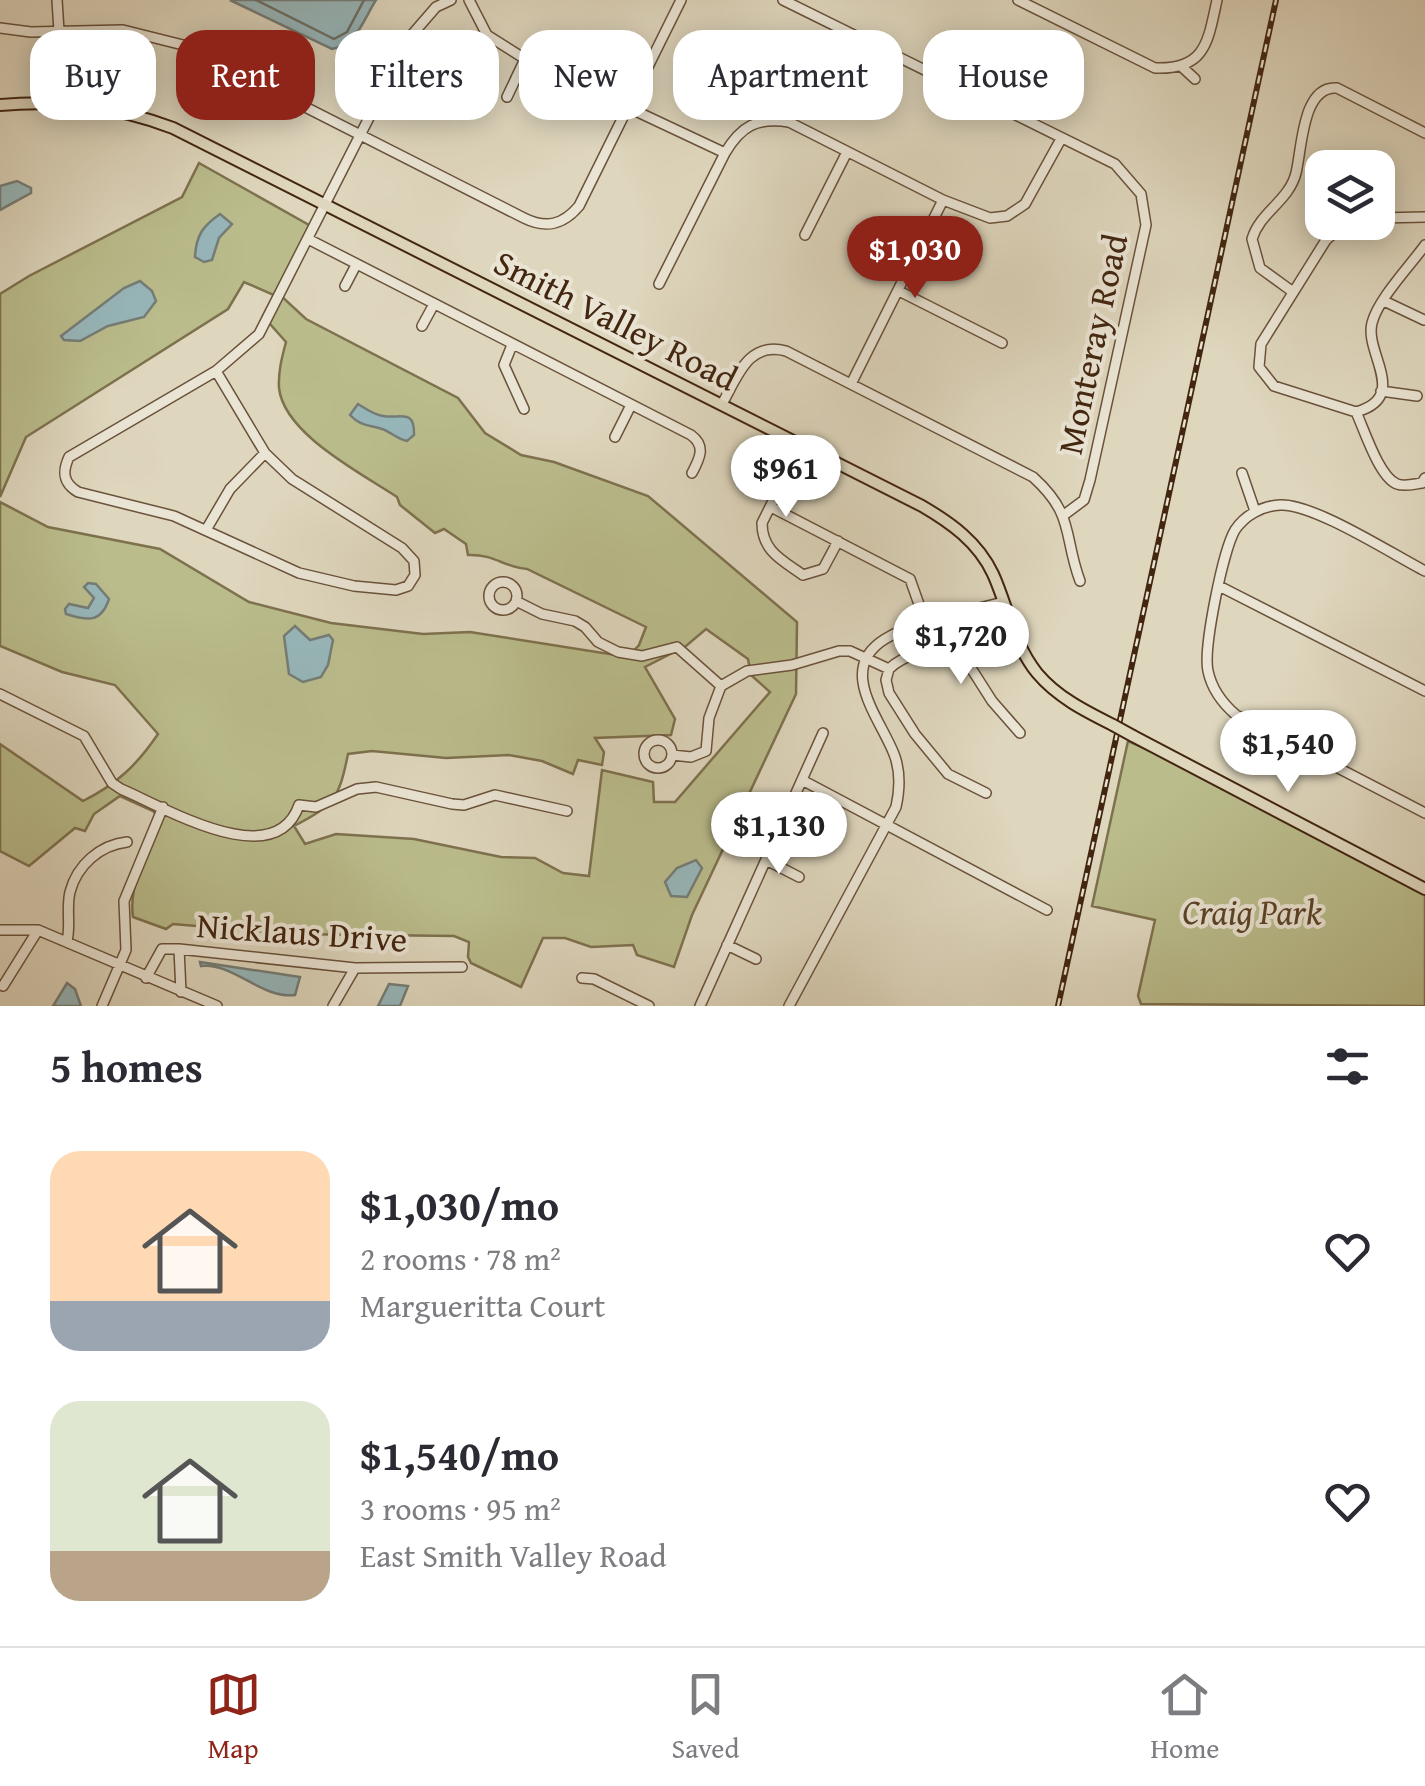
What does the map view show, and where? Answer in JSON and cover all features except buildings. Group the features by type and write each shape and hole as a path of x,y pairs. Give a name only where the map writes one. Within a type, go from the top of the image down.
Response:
{"main road":[{"name":"Smith Valley Road","path":"0,104 64,102 139,116 190,136 950,523 986,561 1014,635 1037,672 1071,702 1425,889"}],"street":[{"path":"57,0 59,30"},
{"path":"216,370 265,453 292,480 402,548 414,561 415,575 408,586 396,590 354,586 299,573 174,516 78,492 70,488 64,476 70,457 216,370 259,334 310,240 410,36 436,7 451,0"},
{"path":"469,0 487,35 519,55"},
{"path":"653,56 681,0"},
{"path":"660,284 736,134 752,122 767,118 788,122 979,216 1007,216 1018,210 1034,194 1062,140 782,0"},
{"path":"1018,0 1155,68 1181,66 1200,54 1207,43 1213,1"},
{"path":"0,28 30,32"},
{"path":"156,37 169,40 547,226 563,220 579,206 621,120"},
{"path":"1181,66 1194,79"},
{"path":"507,98 519,73"},
{"path":"1293,292 1260,268 1252,238 1260,222 1293,185 1313,99 1326,89 1337,88 1425,133"},
{"path":"653,118 726,154"},
{"name":"Monteray Road","path":"1062,140 1115,164 1130,178 1145,203 1146,225 1088,490 1080,504 1064,515"},
{"path":"805,235 847,152"},
{"path":"851,384 943,200"},
{"path":"1395,218 1425,217"},
{"path":"310,240 696,439 701,452 692,473"},
{"path":"1328,240 1261,344 1259,367 1274,386 1356,412 1370,405 1382,391 1383,377 1370,331 1376,312 1424,248"},
{"path":"345,286 356,265"},
{"path":"898,291 1002,343"},
{"path":"1384,301 1424,320"},
{"path":"422,326 434,304"},
{"path":"512,345 504,365 524,409"},
{"path":"722,404 749,357 762,349 786,351 1024,471 1052,496 1064,515 1080,581"},
{"path":"1382,391 1417,396"},
{"path":"614,437 631,405"},
{"path":"1356,412 1388,477 1404,485 1422,484 1425,478"},
{"path":"801,445 762,523 762,537 768,549 803,575 823,569 838,541"},
{"path":"206,530 230,489 265,453"},
{"path":"1242,473 1256,511"},
{"path":"1425,571 1305,508 1282,504 1256,511 1241,522 1229,542 1206,661 1211,683 1225,706 1236,715 1425,812"},
{"path":"771,506 910,579 926,624"},
{"path":"1219,586 1425,691"},
{"path":"516,601 542,614 575,622 605,647 618,652 642,656 678,648 720,686"},
{"path":"790,1006 896,808 900,779 896,757 860,677 868,658 881,641 1003,602"},
{"path":"986,794 948,774 914,734 888,692 889,669 896,662 940,647 958,646 992,701 1020,733"},
{"path":"672,755 691,757 706,751 711,710 720,686 747,671 850,651 889,669"},
{"path":"0,694 77,732 93,746 112,782 222,832 249,837 266,835 284,827 299,804 316,806 368,787 458,804 496,795 567,811"},
{"path":"700,1006 823,732"},
{"path":"802,780 1047,910"},
{"path":"102,1006 126,950 124,900 162,807"},
{"path":"67,941 70,889 93,854 108,844 127,842"},
{"path":"766,860 799,877"},
{"path":"0,930 38,930 217,1006"},
{"path":"4,986 38,930"},
{"path":"727,945 756,959"},
{"path":"146,978 162,949 179,949"},
{"name":"Nicklaus Drive","path":"185,994 179,949 354,968 462,967"},
{"path":"333,1006 354,968"},
{"path":"582,978 594,978 649,1006"}],"green space":[{"path":"199,163 309,225 280,295 306,319 458,398 485,433 521,455 554,462 648,496 797,622 796,694 692,915 674,967 637,955 633,945 591,947 565,938 543,938 521,987 471,963 469,942 454,936 292,934 173,924 166,929 133,917 132,904 141,867 162,820 153,811 120,796 94,814 85,831 75,828 29,866 0,851 0,744 83,801 125,773 158,734 115,685 62,672 0,646 0,502 48,527 160,549 249,602 331,623 423,634 470,632 628,657 639,645 646,627 527,569 468,555 466,544 444,529 435,533 400,505 397,497 326,451 294,421 284,405 279,388 286,342 263,316 274,295 244,282 228,309 26,437 0,497 0,294 182,197","holes":["706,629 748,659 751,675 770,692 675,802 654,802 653,782 602,770 589,876 563,873 535,858 501,857 414,839 336,834 305,844 294,826 333,799 348,754 372,751 446,758 509,755 542,761 573,774 578,760 602,765 604,752 595,738 671,735 675,719 645,667 686,646"]},
{"name":"Craig Park","path":"1128,741 1194,770 1425,894 1425,1006 1141,1004 1138,996 1155,920 1092,906"}],"water":[{"path":"230,0 376,0 358,30 335,30 335,48 315,41 315,30 292,30"},
{"path":"17,181 31,188 31,193 0,210 0,186"},
{"path":"220,214 232,224 219,238 212,260 204,262 195,257 199,237"},
{"path":"140,281 152,291 156,301 144,317 108,326 80,341 64,340 61,336 124,288"},
{"path":"358,404 380,415 409,418 414,435 407,441 365,425 350,415"},
{"path":"96,584 109,599 102,612 87,619 66,614 69,604 88,608 94,598 84,587"},
{"path":"295,626 310,640 329,635 333,640 321,677 303,682 289,674 284,636"},
{"path":"696,860 702,868 687,897 671,896 665,882 677,868"},
{"path":"200,962 300,977 295,995 283,995 224,969 201,966"},
{"path":"67,983 75,989 81,1006 53,1006"},
{"path":"389,984 408,986 400,1006 378,1006"}],"railway":[{"path":"1058,1006 1276,0"}]}
